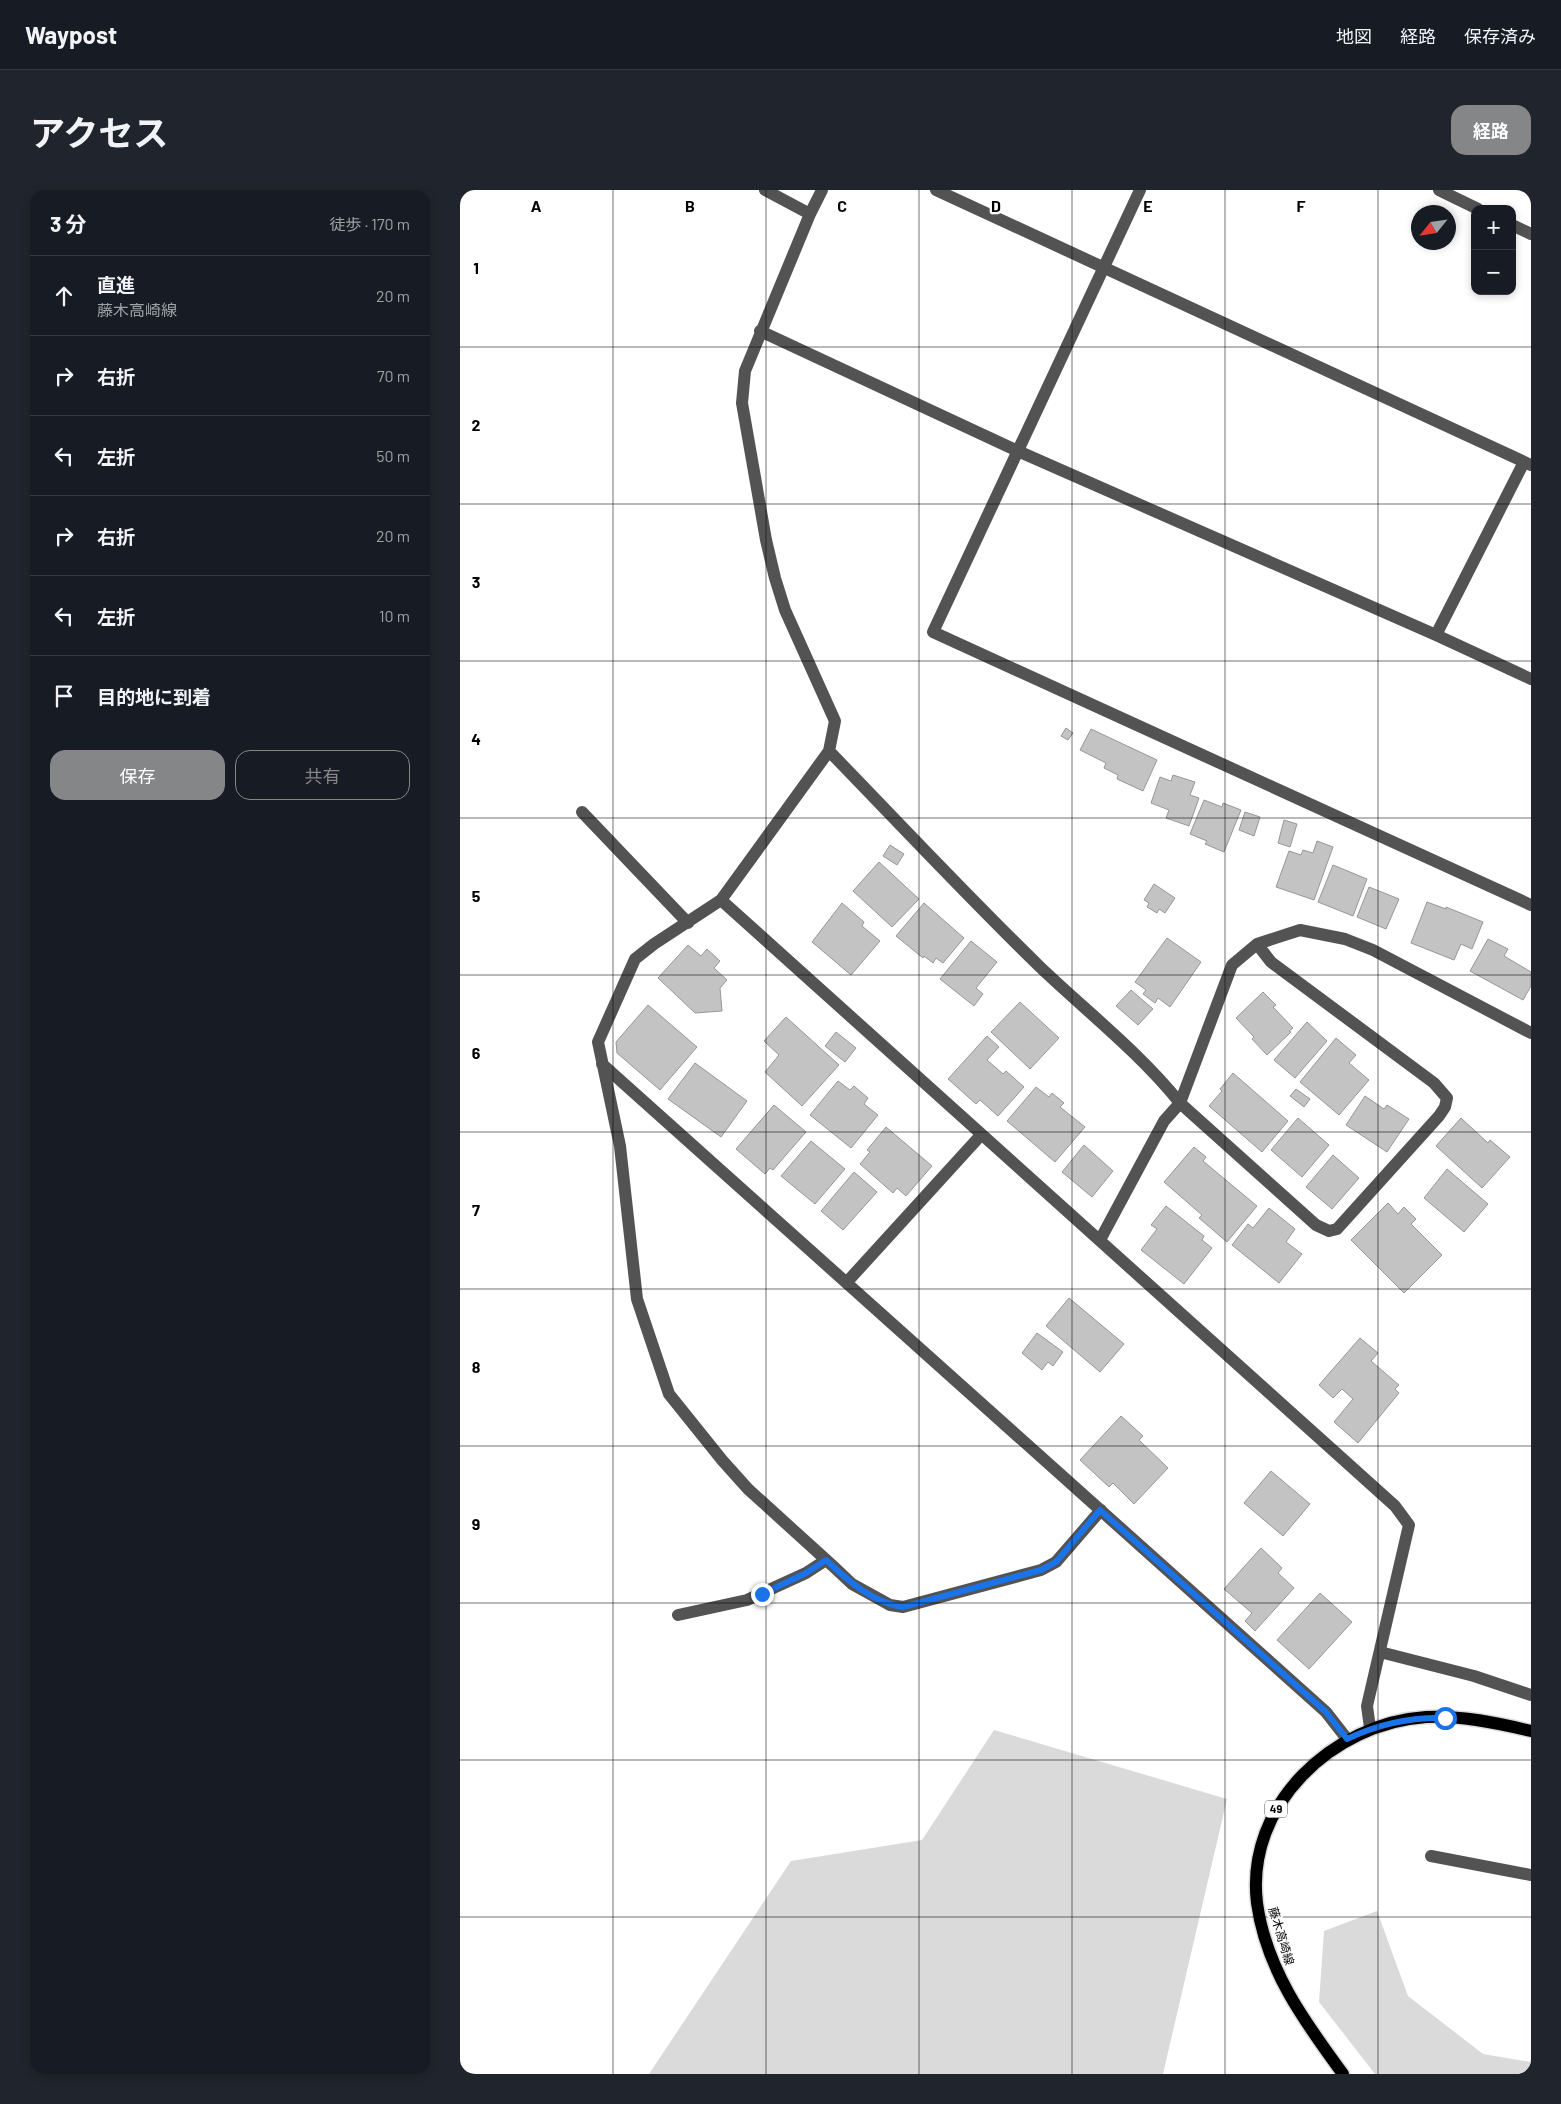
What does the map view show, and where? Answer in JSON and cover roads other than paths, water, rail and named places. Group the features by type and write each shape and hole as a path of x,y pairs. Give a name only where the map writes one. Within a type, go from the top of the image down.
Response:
{"main road":[{"name":"藤木高崎線","path":"1342,2074 1299,2013 1276,1968 1261,1924 1257,1902 1257,1875 1262,1842 1275,1811 1292,1786 1319,1759 1347,1739 1370,1728 1400,1721 1436,1717 1506,1725 1531,1731"}],"street":[{"path":"765,190 810,214"},
{"path":"822,190 810,214 745,371 742,403 748,444 759,490 766,540 784,610 835,721 829,751 721,900 654,944 635,959 598,1042 620,1146 637,1299 670,1394 722,1460 748,1489 852,1584 890,1605 903,1607 1041,1570 1056,1562 1100,1510"},
{"path":"936,190 1527,464 1436,634"},
{"path":"1140,190 1020,452 934,632 1531,905"},
{"path":"1439,190 1471,206"},
{"path":"1516,227 1531,234"},
{"path":"760,332 1020,452 1436,634 1531,679"},
{"path":"829,751 976,905 1162,1080 1180,1103 1316,1225 1329,1231 1337,1229 1445,1108 1447,1098 1434,1083 1271,962 1257,944"},
{"path":"582,812 688,922"},
{"path":"721,900 1395,1506 1409,1525 1367,1706 1370,1728"},
{"path":"1100,1240 1164,1122 1180,1103 1232,966 1257,944 1300,930 1345,939 1400,963 1531,1033"},
{"path":"602,1064 1326,1712 1347,1739"},
{"path":"847,1282 981,1135"},
{"path":"678,1615 747,1600 806,1573 826,1560"},
{"path":"1380,1652 1474,1676 1531,1695"},
{"path":"1431,1856 1531,1875"}]}
